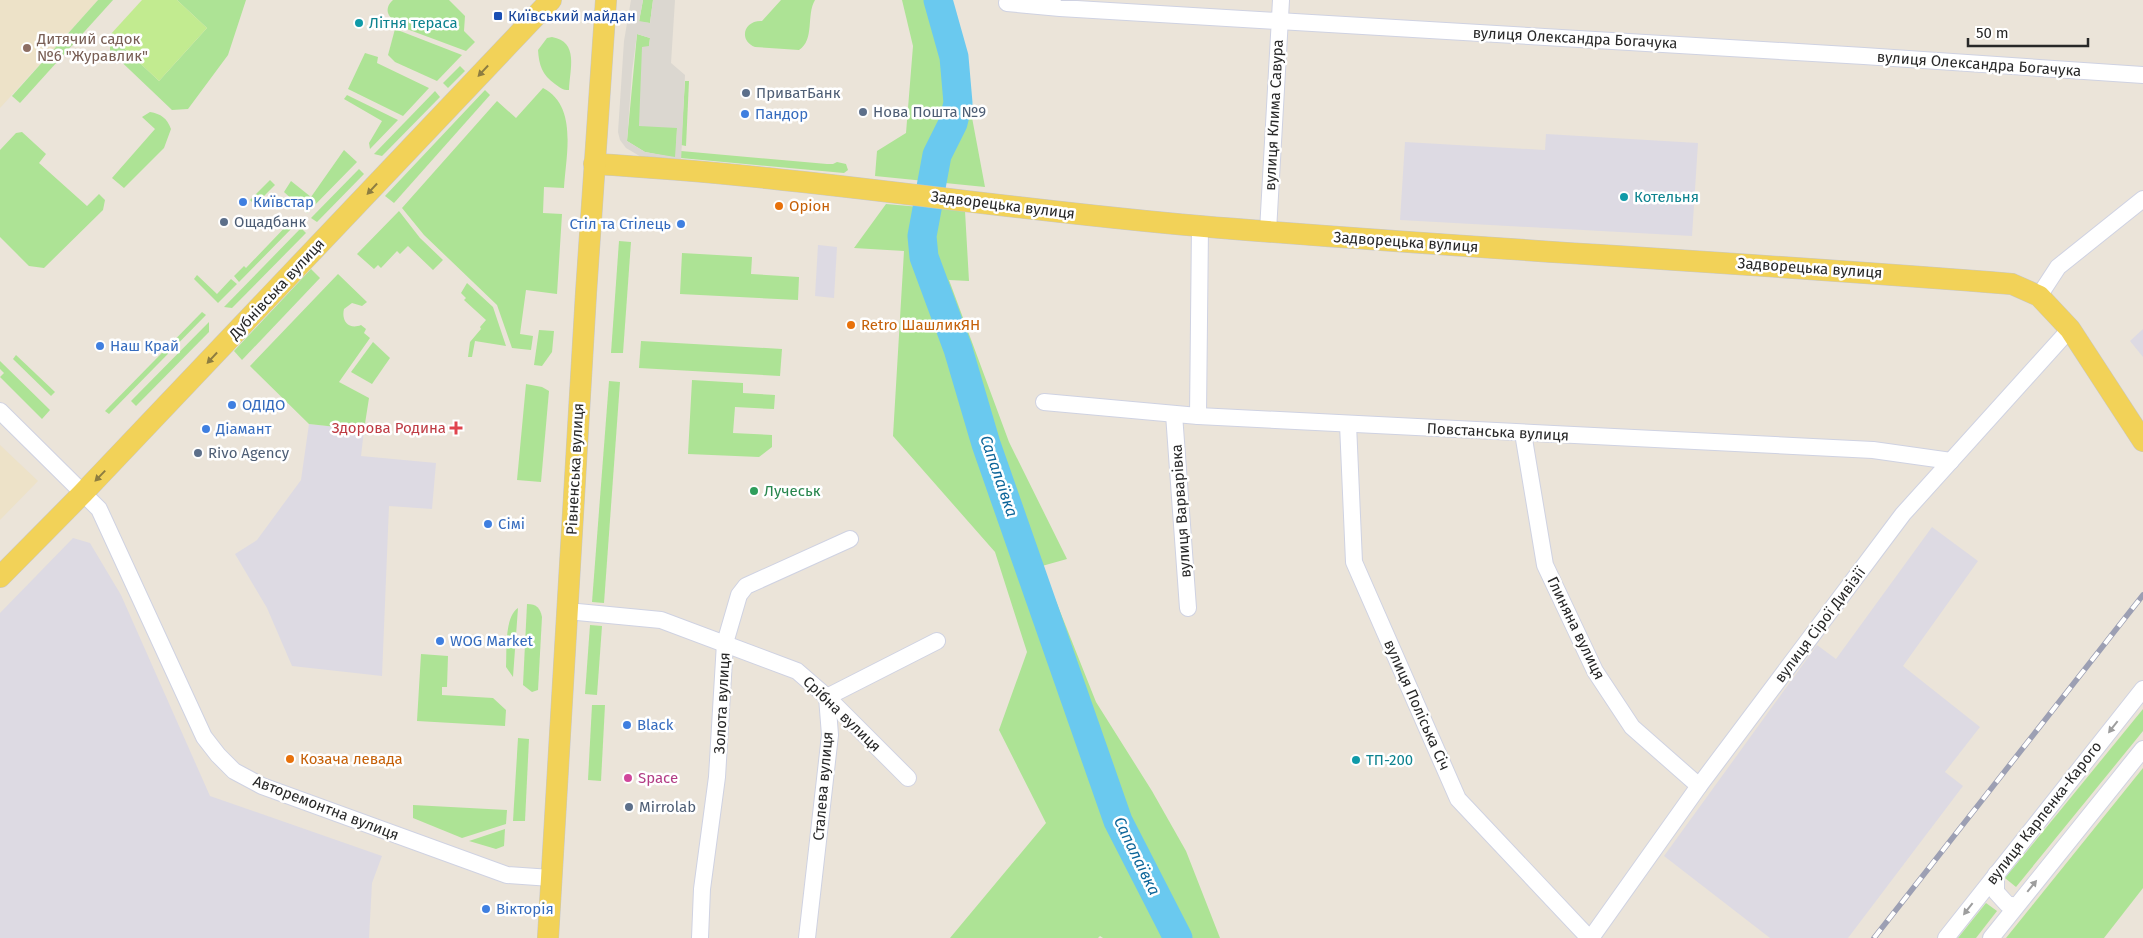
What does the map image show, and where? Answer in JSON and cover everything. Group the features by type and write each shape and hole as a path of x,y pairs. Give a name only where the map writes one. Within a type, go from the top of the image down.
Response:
{"main road":[{"name":"Дубнівська вулиця","path":"0,577 83,493 552,0"},
{"name":"Рівненська вулиця","path":"548,938 594,164 606,0"},
{"name":"Задворецька вулиця","path":"594,164 894,192 1020,208 1200,226 1409,243 1735,263 2012,284 2039,296 2070,329 2143,441"}],"street":[{"name":"вулиця Клима Савура","path":"1268,231 1281,0"},
{"name":"вулиця Олександра Богачука","path":"1007,3 1060,8 1280,20 2143,75"},
{"path":"2039,296 2058,267 2143,199"},
{"path":"1198,416 1200,226"},
{"name":"вулиця Сірої Дивізії","path":"1590,938 1699,786 1903,514 2070,329"},
{"name":"Повстанська вулиця","path":"1044,402 1198,416 1873,450 1951,461"},
{"name":"Авторемонтна вулиця","path":"0,411 99,509 204,737 234,771 262,786 507,875 551,878"},
{"name":"вулиця Варварівка","path":"1174,414 1188,608"},
{"name":"вулиця Поліська Січ","path":"1348,424 1354,562 1458,799 1590,938"},
{"name":"Глиняна вулиця","path":"1523,433 1545,565 1595,672 1632,727 1699,786"},
{"name":"Золота вулиця","path":"700,938 702,889 717,777 725,644 739,594 746,586 850,539"},
{"name":"Срібна вулиця","path":"567,611 661,620 797,671 827,697 908,778"},
{"path":"827,697 937,641"},
{"name":"вулиця Карпенка-Карого","path":"1946,938 2143,689"},
{"name":"Сталева вулиця","path":"807,938 830,735 827,697"},
{"path":"1991,938 2143,749"},
{"path":"1996,874 1996,892 2007,904 2016,906"}],"shaded area":[{"name":"Дитячий садок №6 \"Журавлик\"","path":"0,0 98,0 0,108"},
{"path":"631,0 643,0 639,21 650,23 653,0 675,0 671,63 685,75 681,162 643,158 626,148 620,140 618,132 624,41","holes":["637,34 650,38 649,46 642,47 639,126 677,128 675,157 645,152 627,141 632,71"]},
{"path":"1546,134 1698,143 1692,236 1400,220 1405,142 1545,150"},
{"path":"818,245 837,247 834,298 815,296"},
{"path":"2143,329 2143,357 2130,341"},
{"path":"309,424 364,430 361,456 436,463 432,509 389,506 382,676 292,666 267,608 235,554 257,540 301,480"},
{"path":"0,445 38,481 0,520"},
{"path":"1932,527 1978,561 1903,666 1980,727 1945,772 1963,786 1848,938 1770,938 1664,856 1817,645 1836,659"},
{"path":"73,538 90,543 121,595 210,796 382,856 372,883 369,938 0,938 0,613"}],"green space":[{"path":"98,0 113,0 20,103 12,96"},
{"path":"142,0 177,0 207,28 159,81 110,35"},
{"path":"177,0 246,0 228,55 188,109 172,110 110,51 110,35 159,81 207,28"},
{"path":"393,0 449,0 465,16 464,31 475,42 466,51 396,25 397,22 391,18 388,12 388,6"},
{"path":"643,0 653,0 650,23 639,22"},
{"path":"781,0 815,0 812,6 809,34 804,46 799,50 755,47 750,44 746,40 745,35 747,27 762,21"},
{"path":"902,0 950,0 985,187 875,176 877,151 906,133 913,46"},
{"path":"395,29 462,55 437,81 395,62 388,55"},
{"path":"637,34 650,38 649,47 643,47 677,128 676,158 645,152 627,141"},
{"path":"552,37 561,40 570,50 569,90 562,89 551,81 540,65 538,50 547,38"},
{"path":"365,53 378,57 377,63 429,88 403,116 348,89"},
{"path":"460,66 465,71 448,88 443,83"},
{"path":"685,81 689,81 686,146 681,145"},
{"path":"543,88 554,96 566,119 567,147 564,188 544,187 543,213 562,214 557,294 526,290 520,334 533,336 531,350 512,348 497,305 424,235 402,208 497,101 516,118"},
{"path":"485,90 490,95 394,203 385,196"},
{"path":"435,91 440,97 382,156 374,154"},
{"path":"347,95 398,120 370,149 369,143 382,121 344,99"},
{"path":"150,112 163,117 171,129 164,148 124,188 112,178 155,129 142,117"},
{"path":"22,132 46,154 39,163 87,206 99,194 105,200 103,210 44,268 29,266 0,237 0,150 16,133"},
{"path":"344,150 357,162 307,213 284,192 291,181 311,197"},
{"path":"681,151 827,164 837,162 846,164 848,170 844,173 681,158"},
{"path":"359,169 364,174 317,222 311,218"},
{"path":"270,180 275,185 255,205 250,200"},
{"path":"886,204 965,211 969,281 949,280 1009,442 1067,559 1042,566 1096,702 1152,791 1186,851 1220,938 1103,938 1100,936 1098,938 950,938 1046,823 999,730 1027,652 995,552 893,436 904,251 854,248"},
{"path":"399,211 420,238 443,260 433,270 408,246 400,254 397,251 381,268 378,265 374,269 357,254"},
{"path":"292,220 296,224 239,282 234,276 244,266 246,268"},
{"path":"301,228 306,233 232,308 224,307"},
{"path":"619,241 631,242 623,353 611,353"},
{"path":"682,253 752,257 751,274 799,277 798,300 680,294"},
{"path":"311,269 320,278 242,360 234,351"},
{"path":"338,274 367,302 362,306 352,303 344,309 345,321 353,326 361,325 366,329 364,333 370,338 339,382 369,398 364,430 309,424 250,366"},
{"path":"197,275 217,294 231,279 237,284 218,303 194,279"},
{"path":"467,283 493,307 506,346 475,341 472,357 468,357 470,342 486,320 464,300 466,298 461,293"},
{"path":"202,312 206,315 109,414 105,411"},
{"path":"209,322 209,332 136,406 131,401"},
{"path":"539,330 554,331 552,352 542,366 534,365"},
{"path":"641,341 782,349 780,376 639,368"},
{"path":"373,342 390,358 372,384 351,372"},
{"path":"16,355 55,392 51,396 13,359"},
{"path":"0,361 50,410 42,419 0,377 4,373 0,369"},
{"path":"692,380 743,383 743,393 775,395 774,409 735,407 733,433 772,435 772,447 759,457 688,454"},
{"path":"609,381 620,382 604,603 592,602"},
{"path":"526,384 542,387 549,391 541,482 517,480"},
{"path":"527,604 538,607 542,617 538,690 532,692 523,685"},
{"path":"518,608 513,677 506,667 507,635 510,619"},
{"path":"590,625 602,626 597,695 585,694"},
{"path":"421,654 448,656 447,687 442,687 442,695 493,698 506,710 505,726 417,721"},
{"path":"592,705 605,705 601,781 588,780"},
{"path":"2143,709 2143,731 2016,887 2005,878"},
{"path":"518,738 529,739 525,821 513,821"},
{"path":"2143,768 2143,888 2104,938 2006,938"},
{"path":"413,805 507,810 506,824 462,838 413,818"},
{"path":"505,829 504,846 496,849 469,841"},
{"path":"1986,903 1997,911 1976,938 1958,938"}],"waterway":[{"name":"Сапалаївка","path":"938,0 954,57 958,103 953,123 937,155 922,236 924,257 958,349 986,444 1118,821 1178,938"}],"railway":[{"path":"1874,938 2143,595"}],"place":[{"name":"Київський майдан","path":"498,16"},
{"name":"Літня тераса","path":"359,23"},
{"name":"Дитячий садок №6 \"Журавлик\"","path":"27,48"},
{"name":"ПриватБанк","path":"746,93"},
{"name":"Нова Пошта №9","path":"863,112"},
{"name":"Пандор","path":"745,114"},
{"name":"Котельня","path":"1624,197"},
{"name":"Київстар","path":"243,202"},
{"name":"Оріон","path":"779,206"},
{"name":"Ощадбанк","path":"224,222"},
{"name":"Стіл та Стілець","path":"681,224"},
{"name":"Retro ШашликЯН","path":"851,325"},
{"name":"Наш Край","path":"100,346"},
{"name":"ОДІДО","path":"232,405"},
{"name":"Здорова Родина","path":"456,428"},
{"name":"Діамант","path":"206,429"},
{"name":"Rivo Agency","path":"198,453"},
{"name":"Лучеськ","path":"754,491"},
{"name":"Сімі","path":"488,524"},
{"name":"WOG Market","path":"440,641"},
{"name":"Black","path":"627,725"},
{"name":"Козача левада","path":"290,759"},
{"name":"ТП-200","path":"1356,760"},
{"name":"Space","path":"628,778"},
{"name":"Mirrolab","path":"629,807"},
{"name":"Вікторія","path":"486,909"}]}
